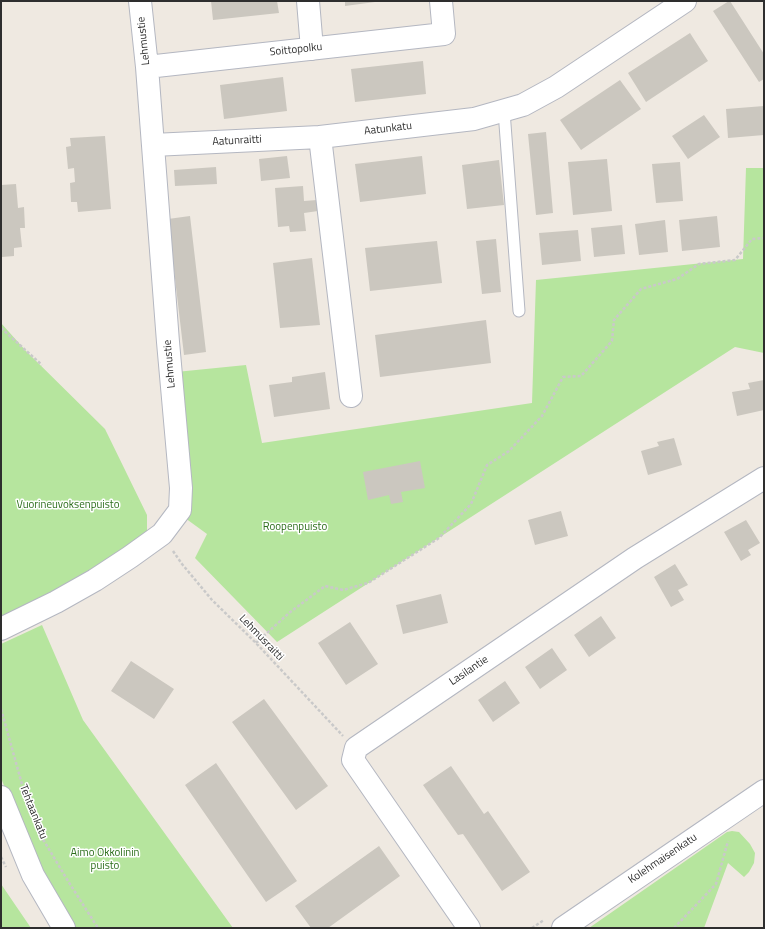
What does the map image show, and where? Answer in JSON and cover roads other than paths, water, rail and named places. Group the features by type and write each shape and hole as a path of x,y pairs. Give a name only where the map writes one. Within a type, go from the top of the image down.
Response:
{"street":[{"name":"Lehmustie","path":"1,629 56,602 95,580 130,557 162,534 180,510 181,488 147,67 140,1"},
{"path":"308,1 312,49"},
{"name":"Soittopolku","path":"147,67 444,34 441,1"},
{"name":"Aatunkatu","path":"320,137 450,122 474,118 523,106 556,87 685,1"},
{"path":"320,137 352,396"},
{"name":"Aatunraitti","path":"153,145 320,137"},
{"name":"Lasilantie","path":"469,928 353,760 356,748 635,558 764,478"},
{"name":"Kolehmaisenkatu","path":"563,928 764,791"},
{"path":"1,797 33,875 64,928"}],"lane":[{"path":"504,111 519,311"}],"park label":[{"name":"Vuorineuvoksenpuisto","path":"68,505"},
{"name":"Roopenpuisto","path":"295,527"},
{"name":"Aimo Okkolinin puisto","path":"105,859"}]}
